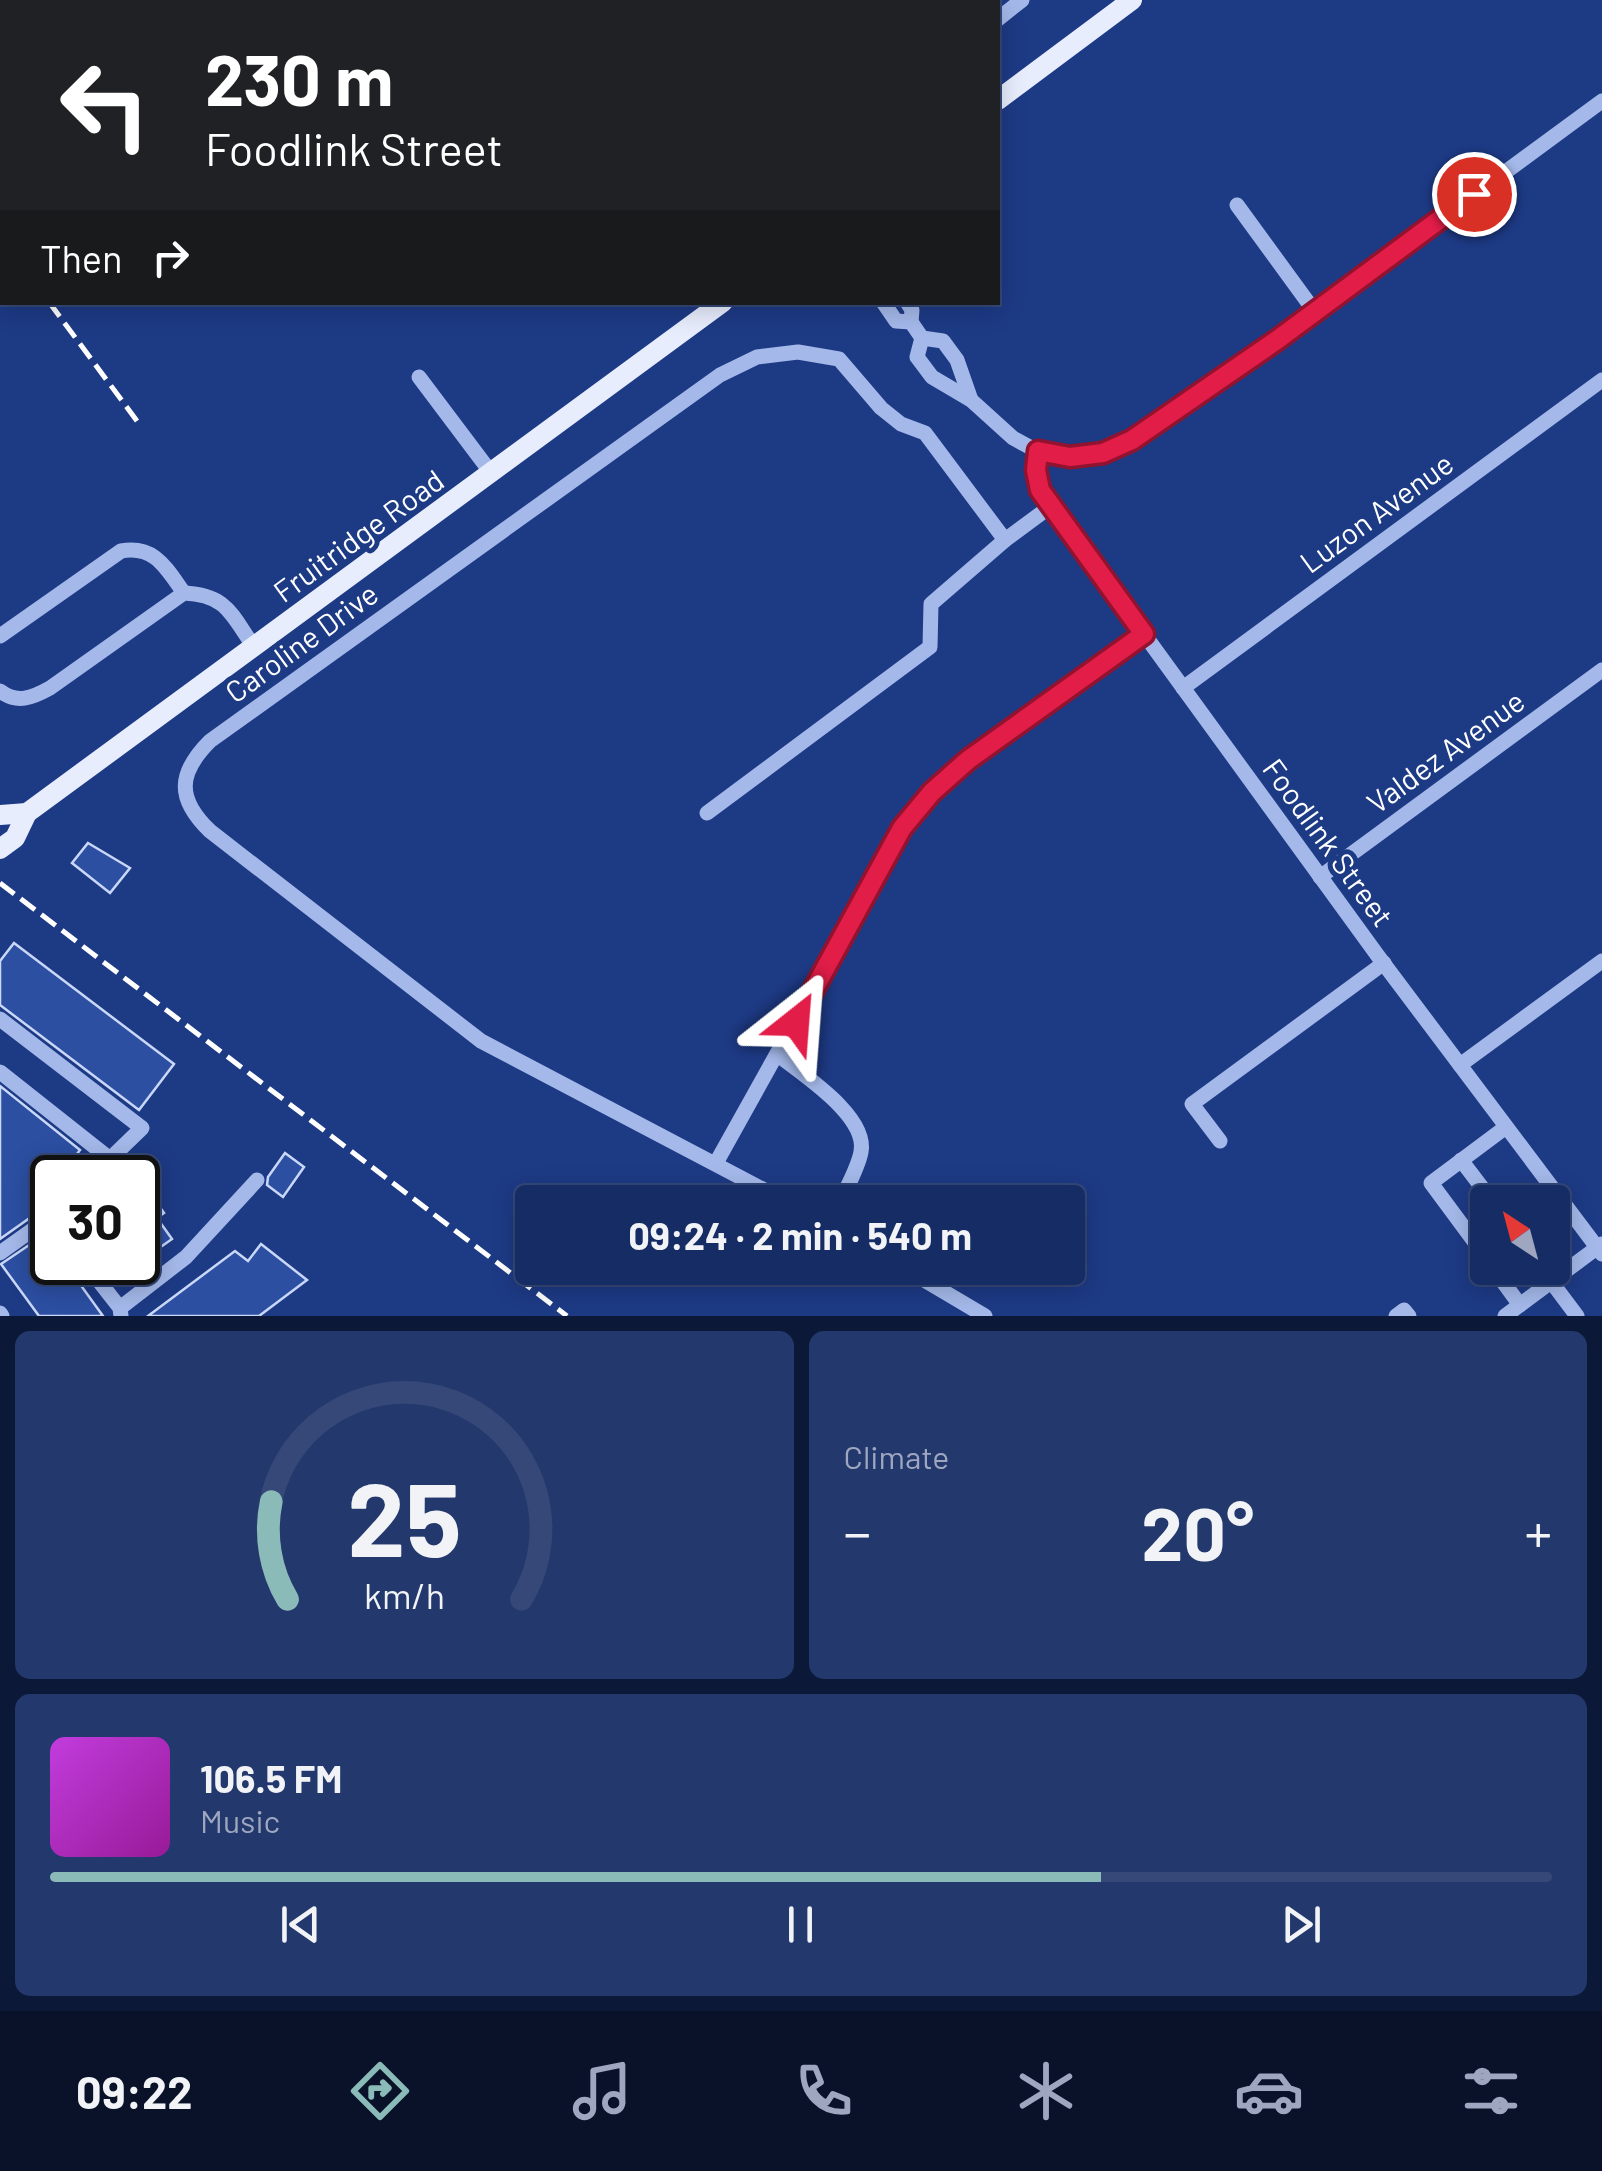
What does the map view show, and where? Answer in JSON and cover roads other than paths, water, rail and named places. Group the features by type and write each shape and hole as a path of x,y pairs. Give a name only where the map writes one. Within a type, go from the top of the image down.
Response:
{"main road":[{"path":"1000,99 1132,0"},
{"name":"Fruitridge Road","path":"0,848 15,838 27,814 719,305"},
{"path":"0,816 27,814"}],"street":[{"path":"1000,16 1022,0"},
{"path":"922,338 916,358 932,377 972,400 1013,438 1038,451 1070,457 1103,453 1132,440 1315,312 1602,100"},
{"path":"1237,204 1315,312"},
{"path":"884,305 896,321 911,322"},
{"path":"909,305 911,322 922,338 943,341 957,360 972,400"},
{"name":"Caroline Drive","path":"755,1185 468,1031 200,822 191,812 184,786 191,760 210,741 704,386 757,357 798,352 839,359 881,408 901,424 926,433 1005,540"},
{"path":"419,377 492,474"},
{"name":"Luzon Avenue","path":"1183,688 1602,380"},
{"name":"Foodlink Street","path":"1038,451 1040,490 1051,506 1384,964 1600,1248"},
{"path":"707,813 930,647 932,604 1051,506"},
{"path":"0,636 121,551 140,548 151,552 184,593"},
{"path":"0,691 10,698 31,698 50,688 184,593 209,594 226,608 255,648"},
{"path":"716,1164 902,828 932,792 968,760 1144,634"},
{"name":"Valdez Avenue","path":"1320,876 1602,670"},
{"path":"1460,1064 1602,962"},
{"path":"1220,1141 1192,1104 1384,964"},
{"path":"0,1019 142,1128 114,1155"},
{"path":"778,1054 852,1118 860,1134 862,1151 847,1185"},
{"path":"0,1072 105,1155"},
{"path":"1470,1236 1430,1183 1506,1126"},
{"path":"1461,1160 1480,1185"},
{"path":"101,1285 121,1312 186,1257 257,1180"},
{"path":"0,1254 30,1233"},
{"path":"1570,1262 1600,1248"},
{"path":"933,1285 985,1316"},
{"path":"1506,1285 1520,1304"},
{"path":"1505,1316 1536,1285"},
{"path":"1554,1285 1577,1316"}],"railway":[{"path":"51,305 137,421"},
{"path":"0,883 567,1316"}]}
